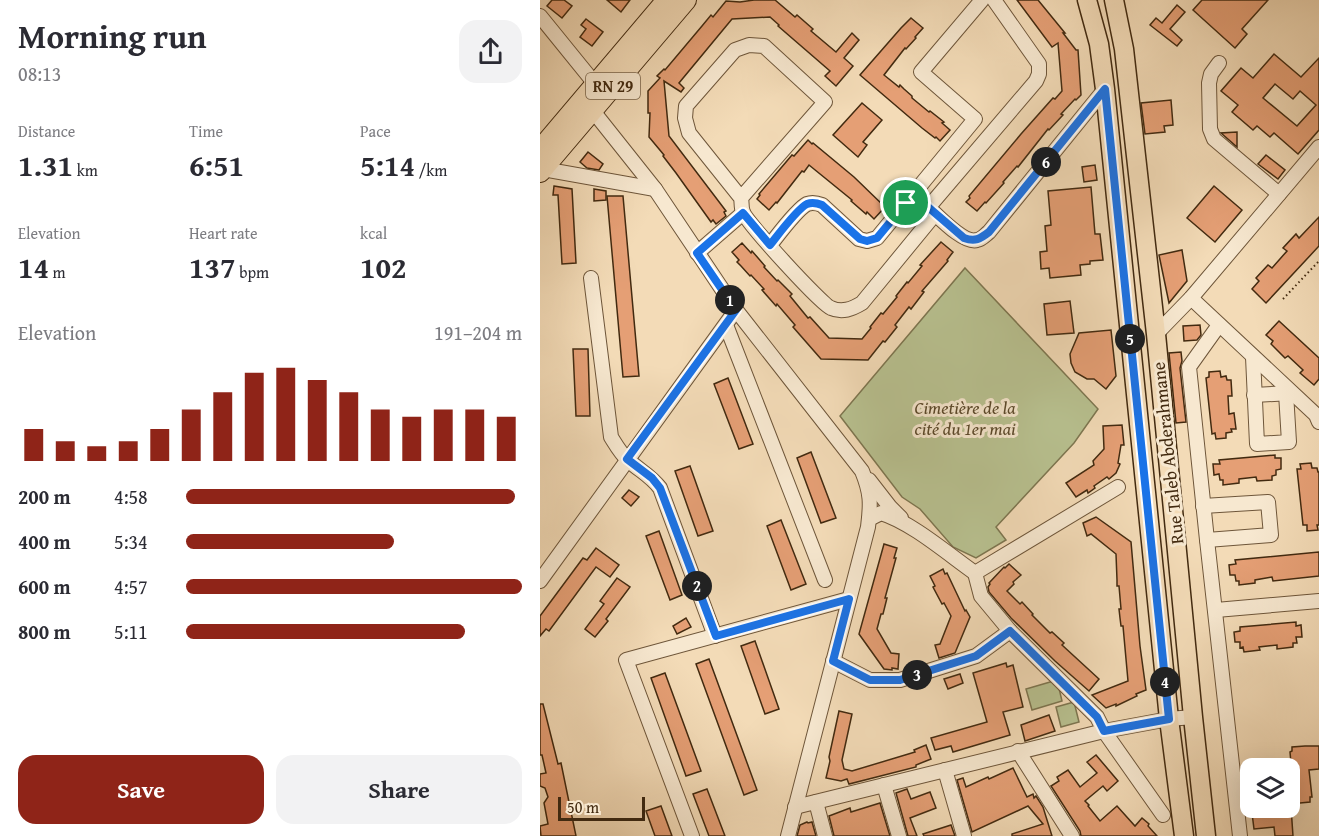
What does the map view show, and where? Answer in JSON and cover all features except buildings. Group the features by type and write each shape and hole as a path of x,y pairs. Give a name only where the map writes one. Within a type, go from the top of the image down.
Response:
{"highway":[{"name":"RN 29","path":"541,164 596,85 667,0"},
{"name":"RN 29","path":"541,164 592,111 686,0"}],"main road":[{"name":"Rue Taleb Abderahmane","path":"1087,0 1099,44 1105,89 1169,719 1184,836"},
{"name":"Rue Taleb Abderahmane","path":"1114,0 1124,49 1156,334 1206,836"}],"street":[{"path":"770,245 800,209 807,204 815,203 822,205 860,239 867,241 877,238 975,119 921,72 982,0"},
{"path":"741,198 825,102 764,46 749,45 735,50 686,106 685,118 689,133 741,198 743,213 825,305 838,311 853,308 862,303 928,215 1036,81 1039,64 994,0"},
{"path":"540,16 596,85"},
{"path":"1219,63 1211,74 1209,83 1210,129 1214,139 1279,194"},
{"path":"906,203 964,238 976,240 982,237 996,223 1105,89"},
{"path":"592,111 655,189 736,310 890,507 911,528"},
{"path":"1156,334 1191,298 1318,149"},
{"path":"541,164 655,189"},
{"path":"697,253 743,213"},
{"path":"591,278 611,437 627,459 652,478 660,488 716,636"},
{"path":"1191,298 1288,393 1318,417"},
{"path":"540,581 736,310"},
{"path":"726,325 825,580"},
{"path":"1219,325 1189,368 1240,836"},
{"path":"1253,357 1257,444 1289,442 1288,393"},
{"path":"1254,395 1288,393"},
{"path":"788,836 869,519 871,508 869,489 862,471"},
{"path":"975,573 1118,487"},
{"path":"1203,506 1268,502 1271,536 1207,540"},
{"path":"869,519 881,513 892,516 975,573 981,596 1010,631 1097,717 1104,731 1163,815"},
{"path":"692,836 627,660 849,599"},
{"path":"1216,610 1319,601"},
{"path":"833,661 870,680 900,680 976,656 1010,631"},
{"path":"795,807 1104,731 1193,717"},
{"path":"1018,752 1072,836"},
{"path":"945,770 964,836"},
{"path":"884,785 899,836"},
{"path":"816,802 825,836"}],"path":[{"path":"1283,299 1319,261"}],"green space":[{"name":"Cimetière de la cité du 1er mai","path":"965,268 1098,409 1074,443 996,527 1006,540 976,558 953,547 920,509 902,497 840,416"},
{"path":"1057,680 1062,701 1032,710 1026,689"},
{"path":"1074,702 1079,722 1061,727 1056,707"}],"route":[{"path":"1105,89 1169,719 1104,731 1097,717 1010,631 976,656 900,680 870,680 833,661 849,599 716,636 660,488 652,478 627,459 736,310 697,253 743,213 770,245 800,209 807,204 815,203 822,205 860,239 867,241 877,238 906,203 921,216 928,207 964,238 976,240 982,237 989,232 1105,89"}]}
